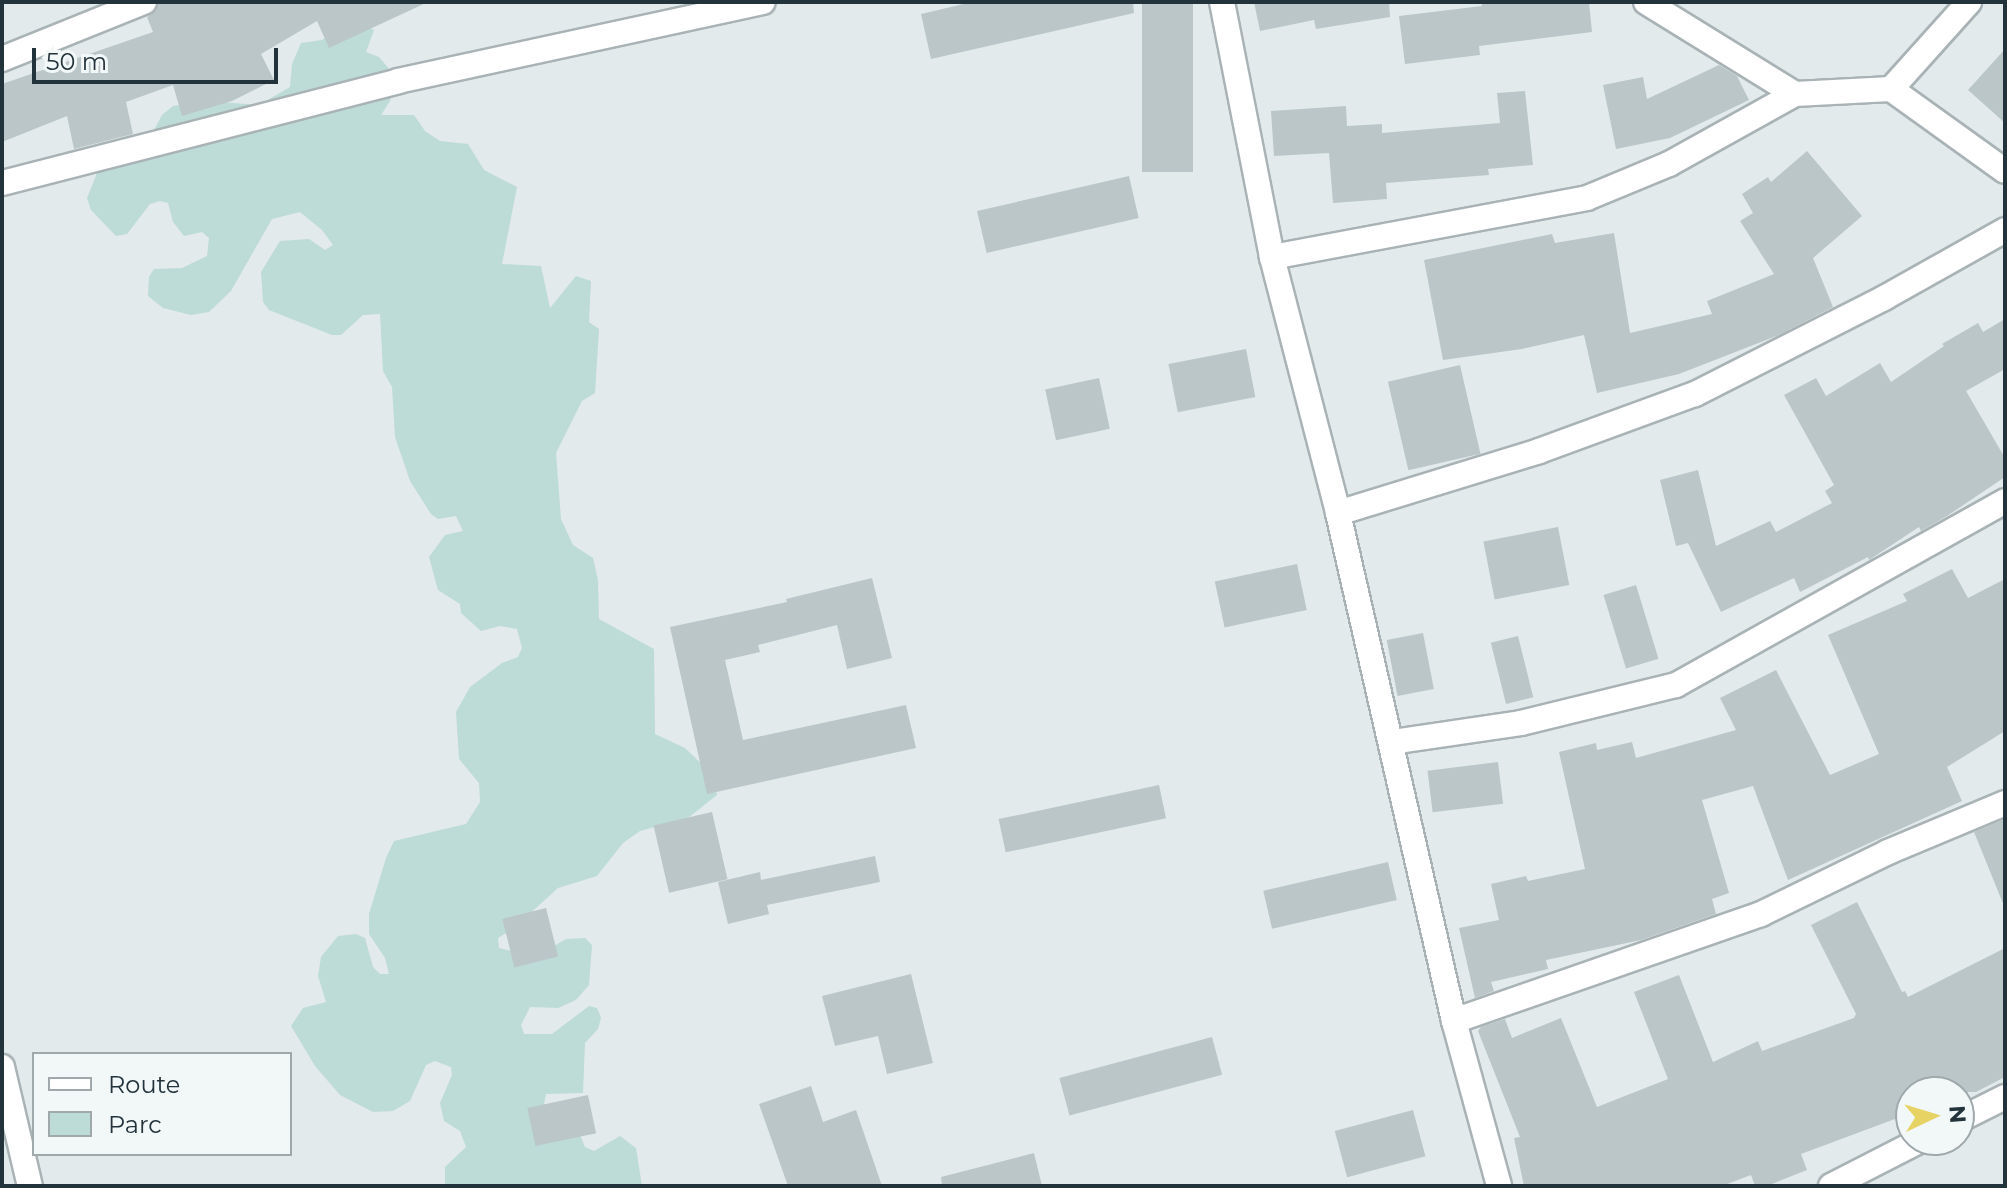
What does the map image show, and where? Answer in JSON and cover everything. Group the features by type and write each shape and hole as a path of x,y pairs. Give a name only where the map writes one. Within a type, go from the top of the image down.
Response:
{"street":[{"path":"2,59 144,2"},
{"path":"2,183 398,81 763,2"},
{"path":"1222,2 1272,257 1338,513 1454,1021 1499,1186"},
{"path":"1646,2 1795,94"},
{"path":"1891,89 1969,2"},
{"path":"1272,257 1587,198 1669,164 1795,94 1891,89 2005,171"},
{"path":"1338,513 1539,451 1695,394 1884,298 2005,230"},
{"path":"1392,742 1521,723 1676,685 2005,501"},
{"path":"1454,1021 1761,914 1888,852 2005,803"},
{"path":"2,1067 30,1186"},
{"path":"1975,1112 2005,1097"},
{"path":"1831,1186 1895,1153"}],"green space":[{"path":"354,19 374,30 366,52 379,57 395,76 390,101 381,115 414,115 425,131 440,141 468,144 484,170 517,187 502,264 541,266 550,308 576,276 591,281 589,322 599,329 595,393 582,401 556,453 561,519 573,545 593,558 598,580 599,619 654,649 655,734 685,748 713,775 717,795 688,818 640,831 623,843 597,876 558,888 514,928 498,938 499,948 535,957 566,939 585,938 592,945 589,985 576,1000 558,1008 530,1007 521,1025 524,1034 552,1034 589,1006 597,1008 601,1018 598,1029 585,1043 583,1093 546,1094 544,1104 578,1130 585,1147 594,1151 620,1136 636,1148 642,1186 445,1186 445,1167 466,1147 460,1131 444,1121 440,1103 452,1075 451,1067 435,1061 426,1065 410,1101 393,1111 373,1112 340,1095 315,1066 291,1026 303,1008 326,1002 318,976 321,957 338,936 356,934 365,938 373,967 380,974 389,974 385,958 369,934 369,914 386,858 394,841 466,824 480,802 479,783 459,759 456,712 470,687 502,663 518,657 522,648 517,629 500,626 481,631 461,613 460,604 438,590 429,557 445,535 463,531 456,516 438,519 431,514 410,481 395,437 392,387 383,371 380,314 363,315 341,335 332,335 269,310 263,302 261,272 280,241 309,239 325,250 333,245 322,230 300,212 272,219 231,291 209,312 191,315 163,308 148,296 149,277 154,269 182,268 207,256 209,238 202,232 184,236 173,222 168,203 160,201 150,204 127,234 116,236 91,210 87,198 101,163 145,147 162,115 173,106 206,101 259,105 290,87 292,64 301,43 322,40"}],"building":[{"path":"159,2 428,2 329,48 317,21 261,54 274,80 232,101 182,116 173,85 126,102 133,134 74,149 67,116 2,142 2,84 153,32 147,17 156,11"},
{"path":"972,2 1133,2 1134,13 931,59 921,14"},
{"path":"1142,2 1193,2 1193,172 1142,172"},
{"path":"1254,2 1389,2 1390,17 1316,29 1314,20 1260,31"},
{"path":"1481,2 1589,2 1592,32 1479,46 1480,55 1405,64 1399,16 1482,6"},
{"path":"2005,49 2005,123 1968,90"},
{"path":"1719,65 1737,76 1749,100 1670,138 1616,149 1603,85 1643,77 1647,99"},
{"path":"1525,91 1533,165 1488,169 1489,175 1386,183 1387,199 1333,203 1329,153 1274,156 1271,111 1346,106 1347,126 1382,124 1382,133 1500,123 1497,93"},
{"path":"1807,151 1862,216 1813,258 1833,307 1779,335 1679,374 1597,393 1584,335 1522,349 1443,360 1424,260 1552,234 1555,243 1614,233 1630,333 1712,314 1707,301 1774,274 1740,221 1753,213 1742,194 1768,177 1771,182"},
{"path":"1129,176 1139,218 987,253 977,211"},
{"path":"2005,319 2005,369 1966,391 2005,458 2005,477 1947,516 1921,531 1919,527 1869,560 1868,557 1800,592 1794,578 1721,612 1688,543 1676,546 1660,480 1698,470 1716,546 1770,521 1776,532 1832,503 1825,491 1834,485 1784,395 1816,378 1826,396 1880,363 1891,382 1944,346 1942,344 1978,323 1983,332"},
{"path":"1246,349 1255,397 1178,412 1168,364"},
{"path":"1460,365 1480,454 1408,470 1388,382"},
{"path":"1099,378 1110,429 1056,440 1045,389"},
{"path":"1558,527 1569,585 1495,599 1483,542"},
{"path":"1297,564 1307,610 1225,627 1215,581"},
{"path":"1952,569 1968,598 2005,579 2005,731 1947,767 1962,801 1788,880 1753,786 1702,800 1729,893 1712,899 1716,914 1641,940 1546,960 1548,969 1491,982 1494,991 1475,998 1459,928 1499,920 1491,884 1526,876 1528,881 1585,869 1559,752 1596,743 1597,750 1632,742 1636,758 1736,730 1720,698 1776,670 1830,775 1879,754 1828,635 1907,601 1903,594"},
{"path":"872,578 892,658 847,669 837,625 758,645 760,652 725,660 743,740 906,705 916,748 707,794 670,627 787,602 786,599"},
{"path":"1636,585 1659,659 1626,669 1603,595"},
{"path":"1423,633 1434,689 1398,696 1387,640"},
{"path":"1518,636 1533,697 1506,704 1491,643"},
{"path":"1498,762 1503,804 1433,812 1428,771"},
{"path":"1159,785 1166,818 1006,852 999,819"},
{"path":"712,812 728,879 669,893 654,825"},
{"path":"2005,819 2005,906 2004,906 1974,832"},
{"path":"875,856 880,882 767,905 769,914 728,924 718,882 760,872 761,880"},
{"path":"1388,862 1397,900 1272,929 1263,891"},
{"path":"1857,902 1902,992 1905,991 1908,997 2005,948 2005,1077 1975,1092 1975,1076 1895,1076 1895,1119 1801,1154 1807,1170 1767,1186 1755,1186 1751,1175 1722,1186 1524,1186 1514,1138 1520,1137 1478,1031 1481,1027 1505,1019 1512,1038 1561,1018 1597,1107 1668,1079 1634,992 1679,975 1713,1062 1758,1041 1762,1051 1854,1018 1856,1014 1811,925"},
{"path":"546,908 558,957 514,967 502,919"},
{"path":"911,974 933,1063 887,1074 878,1036 835,1046 822,996"},
{"path":"1212,1037 1222,1075 1069,1116 1059,1078"},
{"path":"811,1086 823,1122 856,1110 882,1186 788,1186 759,1104"},
{"path":"588,1095 596,1133 535,1146 527,1108"},
{"path":"1413,1110 1425,1156 1347,1177 1335,1131"},
{"path":"1034,1153 1042,1186 942,1186 941,1177"}]}
